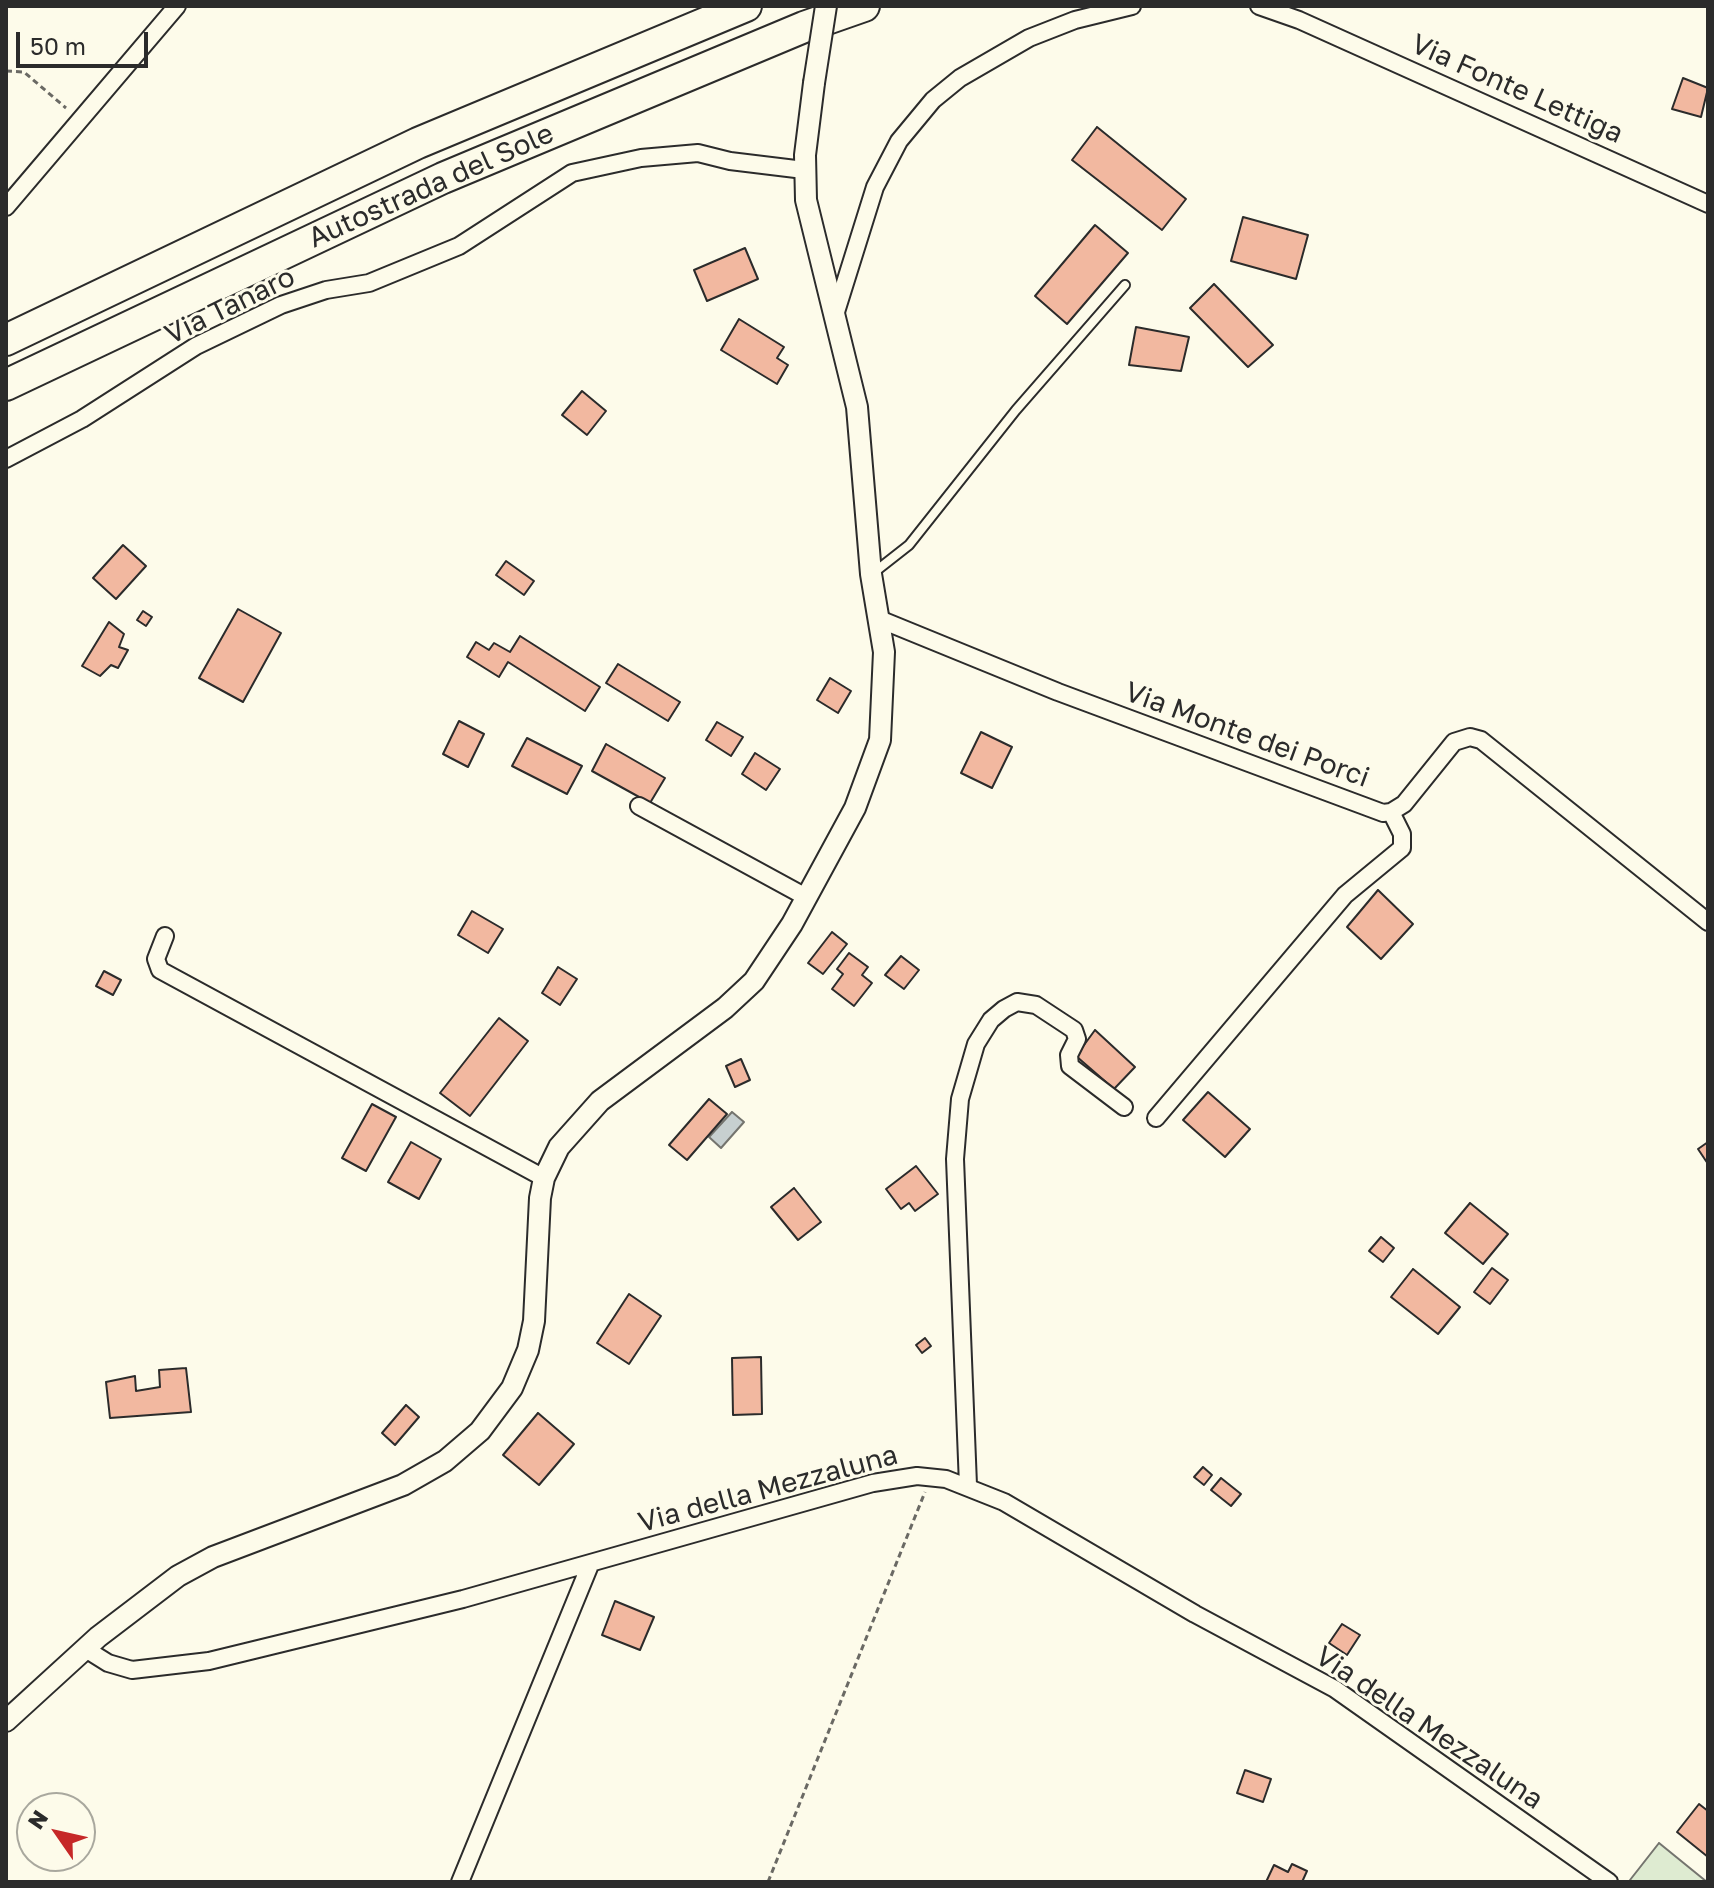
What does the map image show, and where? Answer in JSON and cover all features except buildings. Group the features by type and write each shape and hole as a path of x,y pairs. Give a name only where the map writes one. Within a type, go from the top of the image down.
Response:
{"highway":[{"name":"Autostrada del Sole","path":"6,340 418,143 746,6"},
{"name":"Autostrada del Sole","path":"6,385 443,178 804,27 864,6"}],"street":[{"path":"6,207 177,6"},
{"path":"6,1721 84,1648 192,1567 403,1485 445,1461 472,1438 512,1388 528,1350 534,1321 538,1214 544,1178 565,1138 592,1108 747,990 768,964 855,808 876,753 882,724 884,666 871,574 858,416 812,230 804,170 826,6"},
{"path":"834,316 875,187 899,141 933,100 970,71 1029,38 1075,20 1132,6"},
{"name":"Via Fonte Lettiga","path":"1259,6 1299,20 1708,204"},
{"name":"Via Tanaro","path":"6,459 82,419 196,346 281,305 326,290 369,283 459,246 572,173 641,158 698,153 730,161 804,170"},
{"name":"Via Monte dei Porci","path":"879,619 1087,703 1368,808 1391,812 1404,804 1454,742 1470,737 1481,740 1708,922"},
{"path":"639,806 806,897"},
{"path":"1156,1118 1345,895 1402,848 1402,834 1391,812"},
{"path":"165,936 156,959 160,970 544,1178"},
{"path":"968,1485 955,1159 960,1099 976,1044 991,1020 1004,1009 1017,1002 1036,1005 1074,1030 1077,1039 1069,1055 1070,1066 1124,1107"},
{"name":"Via della Mezzaluna","path":"84,1648 123,1668 161,1670 288,1644 590,1565 847,1490 896,1478 931,1477 968,1485 1335,1689 1609,1882"},
{"path":"460,1882 590,1565"}],"lane":[{"path":"871,574 909,545 1016,410 1125,285"}],"path":[{"path":"6,71 24,72 80,122"},
{"path":"768,1882 931,1477"}],"green space":[{"path":"1659,1843 1707,1882 1630,1880"}],"shaded area":[{"path":"732,1112 744,1122 721,1148 709,1137"}]}
